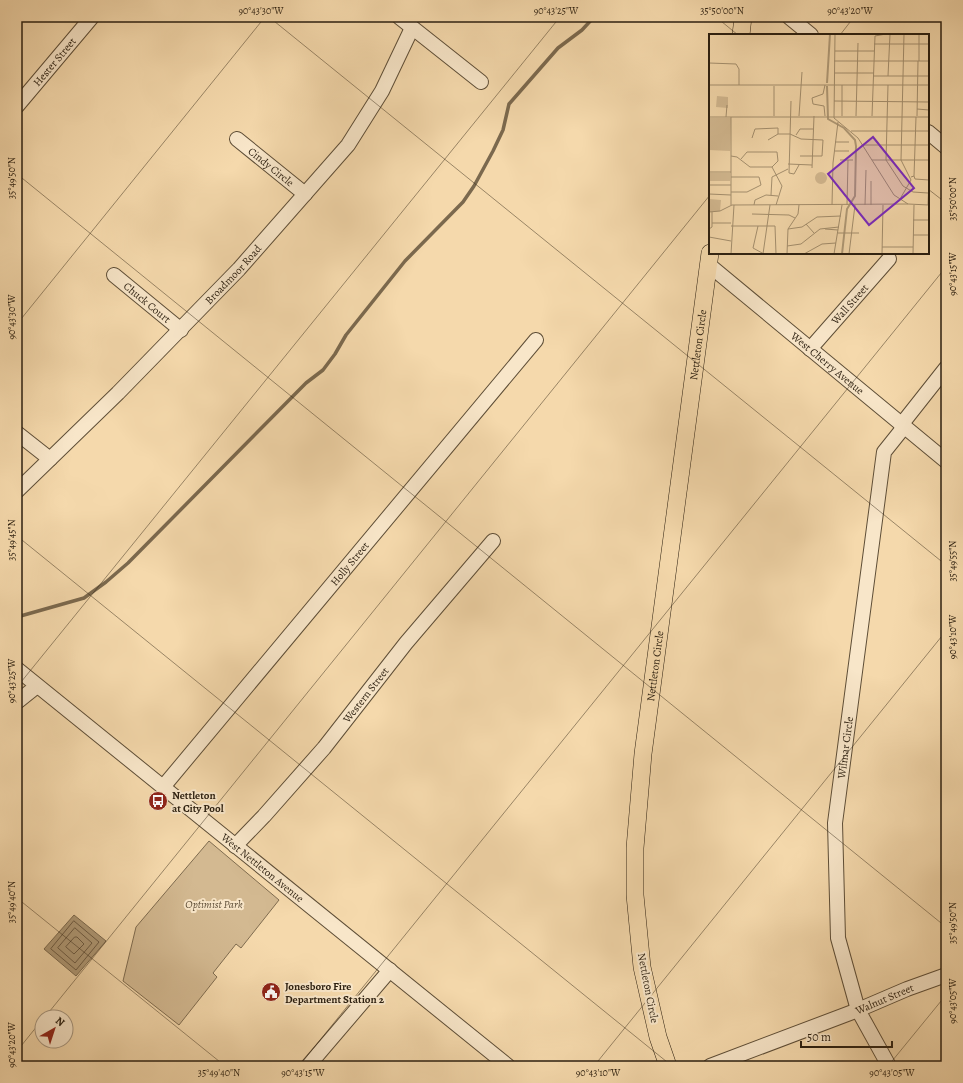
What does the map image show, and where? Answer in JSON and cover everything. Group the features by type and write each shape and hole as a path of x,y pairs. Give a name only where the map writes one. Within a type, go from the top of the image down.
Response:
{"main road":[{"path":"741,34 743,17"},
{"name":"Nettleton Circle","path":"668,1066 658,1037 642,967 635,895 635,848 643,754 709,259"}],"street":[{"name":"Hester Street","path":"17,106 92,17"},
{"path":"399,17 481,82"},
{"path":"789,17 810,34"},
{"name":"Broadmoor Road","path":"17,491 181,330 239,269 348,145 382,92 412,28"},
{"path":"929,133 946,147"},
{"name":"Cindy Circle","path":"237,139 305,194"},
{"name":"Wall Street","path":"810,349 889,258"},
{"name":"West Cherry Avenue","path":"709,259 810,349 946,461"},
{"name":"Chuck Court","path":"114,275 181,330"},
{"name":"Holly Street","path":"163,787 441,456 536,340"},
{"name":"Wilmar Circle","path":"888,1066 858,1010 838,938 835,823 884,452 946,368"},
{"path":"17,433 50,459"},
{"name":"Western Street","path":"235,846 264,816 324,748 406,643 493,541"},
{"name":"West Nettleton Avenue","path":"17,669 508,1066"},
{"path":"17,702 37,686"},
{"path":"308,1066 390,970"},
{"name":"Walnut Street","path":"710,1066 946,975"}],"green space":[{"name":"Optimist Park","path":"209,841 279,900 241,948 236,944 213,973 217,977 179,1025 123,981 136,927"}],"water":[{"path":"74,915 106,941 76,976 44,949"}],"waterway":[{"path":"17,617 84,598 106,582 128,563 306,383 323,370 335,354 346,335 405,261 463,202 474,186 503,130 509,104 558,48 582,30 594,17"}],"place":[{"name":"Nettleton at City Pool","path":"158,801"},
{"name":"Jonesboro Fire Department Station 2","path":"271,992"}]}
